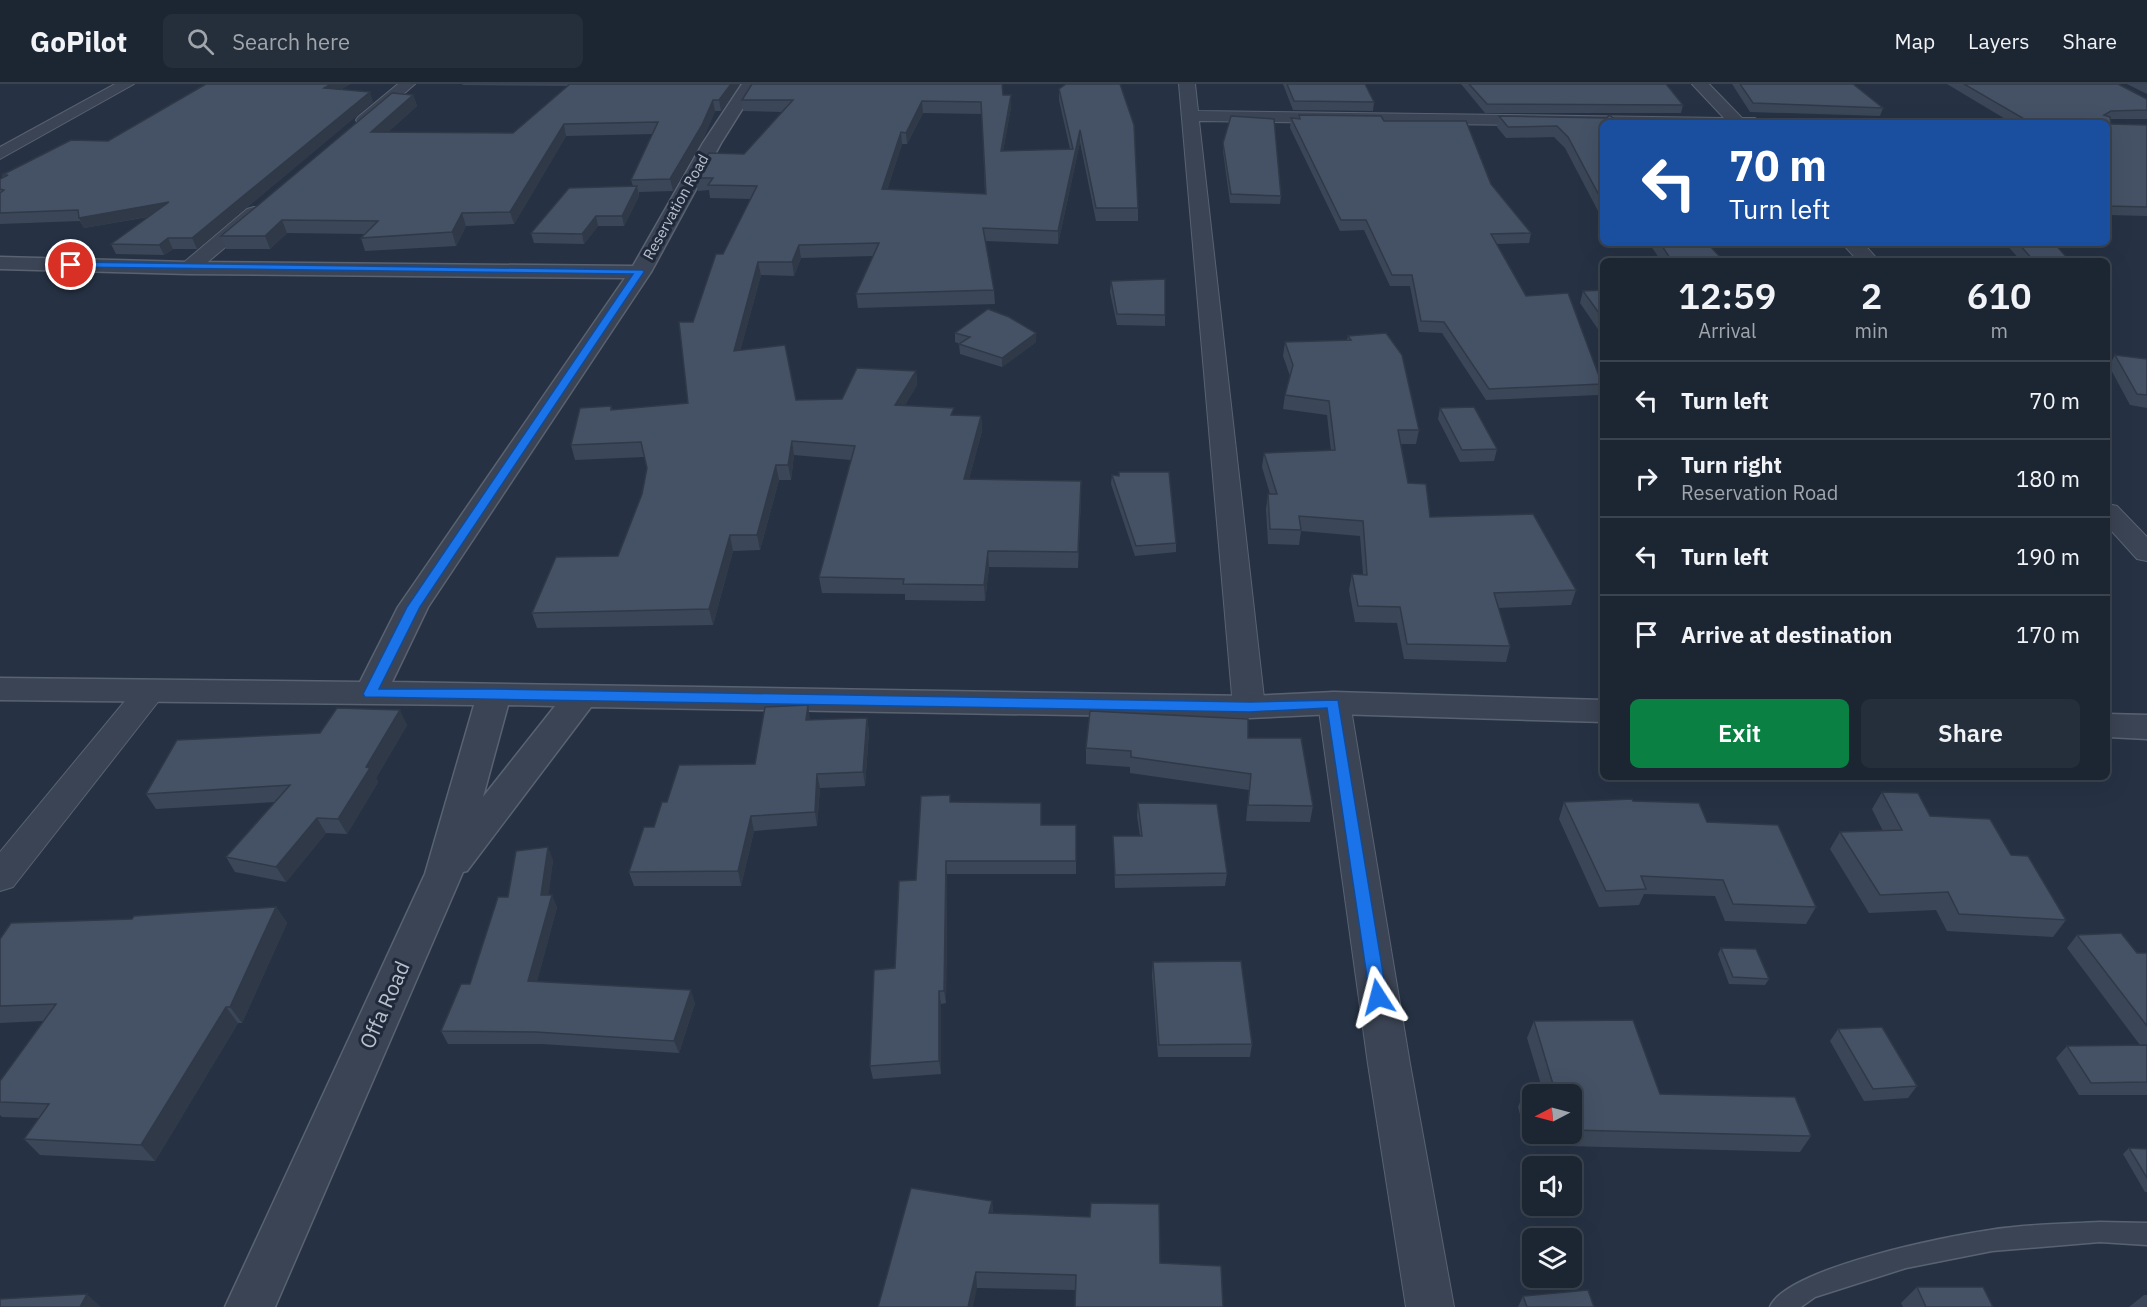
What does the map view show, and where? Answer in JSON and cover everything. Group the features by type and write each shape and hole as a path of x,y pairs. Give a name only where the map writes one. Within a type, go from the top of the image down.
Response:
{"street":[{"path":"0,154 126,84"},
{"path":"350,132 408,84"},
{"path":"1187,84 1250,707"},
{"path":"1700,84 1735,120"},
{"name":"Reservation Road","path":"370,694 413,607 640,272 712,143 752,88"},
{"path":"1191,116 1600,121"},
{"path":"189,268 269,200"},
{"path":"1855,246 1866,258"},
{"path":"0,263 189,268 640,272"},
{"path":"2110,514 2147,553"},
{"path":"0,688 1250,707 1334,703 1600,711"},
{"path":"0,877 150,691"},
{"name":"Offa Road","path":"250,1307 444,874 494,694"},
{"path":"444,874 581,696"},
{"path":"1334,703 1389,1065 1430,1307"},
{"path":"2110,726 2147,727"}],"lane":[{"path":"1781,1307 1809,1288 1906,1257 1981,1242 2100,1232 2147,1234"}],"building":[{"path":"206,84 331,84 324,88 370,92 192,238 168,238 159,245 111,244 169,202 79,218 78,210 0,213 0,193 4,190 0,189 0,179 8,175 2,175 71,140 108,141"},
{"path":"570,84 731,84 719,100 713,100 702,125 670,179 631,180 658,122 564,124 510,212 462,213 452,232 361,238 378,221 282,220 265,236 221,236 392,93 413,95 371,132 513,133"},
{"path":"752,84 1002,84 1003,95 1011,95 1001,151 1073,149 1059,89 1066,84 1120,84 1134,125 1138,208 1096,208 1080,130 1058,231 983,228 994,290 856,294 879,243 799,245 792,262 758,262 734,351 785,345 796,400 842,399 857,368 916,371 895,405 954,408 951,415 981,416 964,479 1081,481 1078,552 988,551 984,585 903,584 904,579 819,577 855,446 792,441 788,465 776,465 757,535 730,535 709,609 532,613 556,557 618,556 642,494 647,468 641,442 571,445 580,408 611,406 611,410 688,403 679,322 693,322 716,254 723,254 757,186 708,185 713,178 695,178 709,153 744,154 793,100 742,100","holes":["922,101 981,102 986,194 882,189 901,132 906,133"]},
{"path":"1287,84 1365,84 1374,102 1294,101"},
{"path":"1469,84 1666,84 1683,105 1487,104"},
{"path":"1740,84 1853,84 1883,108 1753,103"},
{"path":"1964,84 2118,84 2147,99 2147,110 2111,111 2104,115 2110,117 2111,124 2147,125 2147,207 2110,206 2110,120 2026,120"},
{"path":"1299,115 1381,116 1384,121 1466,121 1491,184 1531,233 1491,234 1526,296 1568,293 1600,379 1600,384 1489,389 1444,322 1421,321 1412,275 1392,275 1366,220 1341,220 1291,118 1300,119"},
{"path":"1609,115 1616,120 1600,120 1600,197 1568,137 1557,126 1508,127 1499,116 1607,118"},
{"path":"1231,116 1274,119 1281,196 1231,194 1223,143"},
{"path":"637,186 622,216 596,216 582,234 531,233 569,188"},
{"path":"1662,246 1710,246 1721,258 1670,258"},
{"path":"2021,246 2057,246 2067,258 2031,258"},
{"path":"1165,279 1165,315 1117,314 1111,281"},
{"path":"1600,290 1600,314 1583,291"},
{"path":"988,309 1009,317 1036,333 1002,358 959,344 970,337 955,333"},
{"path":"1386,333 1402,355 1419,430 1398,430 1408,483 1426,484 1430,517 1533,514 1576,590 1494,593 1510,646 1407,644 1400,607 1358,606 1352,574 1367,575 1363,521 1299,516 1301,530 1270,529 1268,494 1277,494 1264,453 1335,450 1329,401 1285,395 1293,365 1285,342 1351,340 1348,336"},
{"path":"2115,355 2147,359 2147,395 2137,394"},
{"path":"1474,407 1497,449 1462,450 1440,408"},
{"path":"1119,472 1169,472 1176,543 1136,546 1112,475 1119,476"},
{"path":"808,705 806,720 867,718 863,772 817,774 815,812 751,816 738,871 629,872 644,827 654,827 662,802 667,802 679,765 755,764 765,707"},
{"path":"337,708 400,710 366,767 370,768 338,819 317,818 276,867 226,857 290,785 146,794 177,740 320,733"},
{"path":"1090,711 1248,719 1248,738 1301,738 1313,806 1248,805 1251,774 1131,757 1131,751 1086,748"},
{"path":"1882,792 1918,793 1930,816 1990,819 2011,855 2028,856 2066,920 1959,914 1948,892 1880,895 1840,832 1902,830"},
{"path":"950,795 950,802 1041,803 1041,825 1076,825 1076,861 946,861 944,991 939,991 939,1061 870,1066 874,970 895,968 899,881 916,880 921,796"},
{"path":"1632,799 1633,801 1699,803 1707,822 1778,825 1816,907 1733,904 1723,880 1641,876 1646,889 1606,891 1564,802"},
{"path":"1138,803 1217,804 1227,873 1115,875 1113,836 1142,836"},
{"path":"548,847 541,895 552,895 528,981 691,990 674,1041 536,1032 441,1031 461,984 470,984 498,897 508,897 516,851"},
{"path":"276,907 230,1007 226,1007 141,1145 24,1139 49,1104 0,1102 0,1081 56,1004 0,1006 0,939 11,923 132,919 134,916"},
{"path":"2121,933 2137,953 2147,953 2147,1026 2077,935"},
{"path":"1721,948 1756,949 1769,979 1733,977"},
{"path":"1241,961 1252,1044 1159,1045 1153,962"},
{"path":"1633,1020 1660,1094 1795,1097 1811,1136 1582,1130 1582,1084 1553,1084 1534,1021"},
{"path":"1882,1027 1917,1086 1873,1089 1838,1029"},
{"path":"2147,1045 2147,1082 2091,1083 2067,1046"},
{"path":"2129,1148 2147,1149 2147,1178"},
{"path":"911,1188 992,1201 989,1213 1090,1217 1091,1203 1159,1204 1160,1263 1221,1266 1223,1307 1075,1307 1076,1275 976,1272 968,1307 878,1307"},
{"path":"1917,1287 1983,1287 1993,1307 1926,1307"},
{"path":"1588,1290 1594,1307 1527,1307 1523,1296"},
{"path":"87,1294 80,1307 0,1307 0,1299"}],"route":[{"path":"71,265 640,272 413,607 370,694 494,694 1250,707 1334,703 1378,997"}]}
